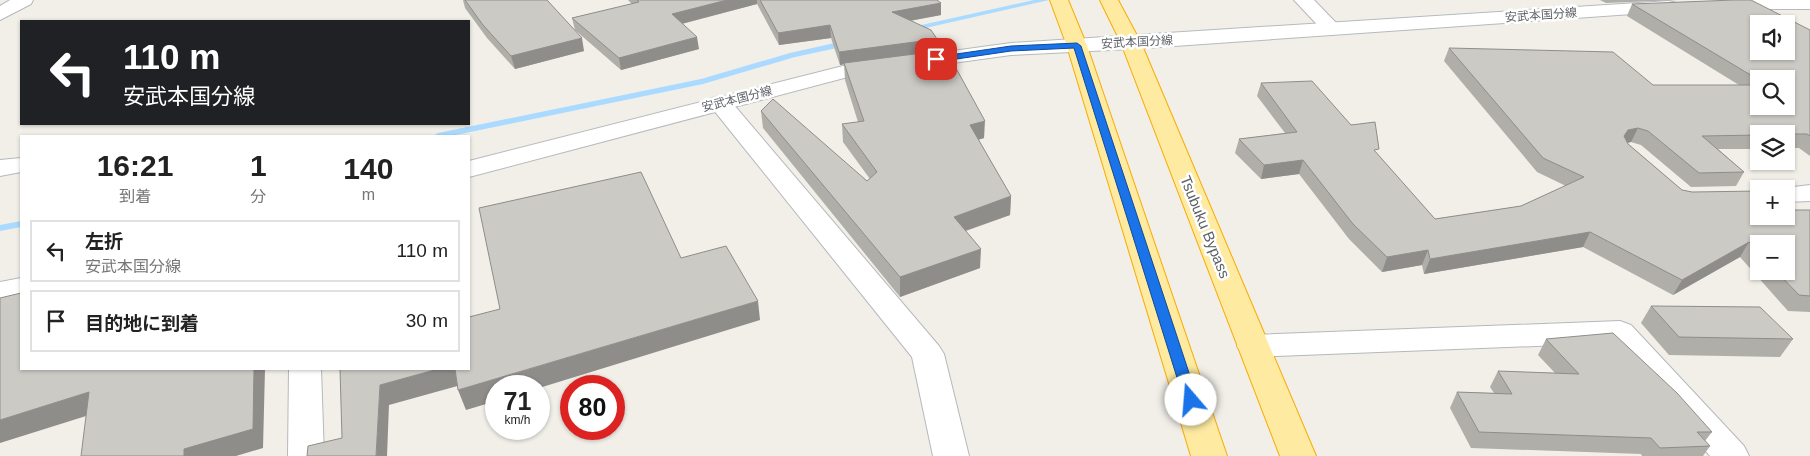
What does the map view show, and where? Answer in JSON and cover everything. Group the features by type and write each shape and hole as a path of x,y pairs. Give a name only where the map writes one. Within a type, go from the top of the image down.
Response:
{"highway":[{"path":"1059,0 1077,46 1209,456"},
{"name":"Tsubuku Bypass","path":"1109,0 1131,43 1298,456"}],"main road":[{"path":"0,14 24,0"},
{"path":"1303,0 1332,29"},
{"path":"1772,15 1745,4 1810,3"},
{"name":"安武本国分線","path":"470,169 843,72 1011,49 1131,43 1689,6"},
{"path":"720,103 928,354 951,456"},
{"path":"0,168 20,165"},
{"path":"1795,194 1810,193"},
{"path":"0,292 20,287"},
{"path":"1253,346 1620,332 1731,456"},
{"path":"305,370 306,456"}],"building":[{"path":"465,0 547,0 582,38 511,56 483,25"},
{"path":"637,0 727,0 672,14 697,37 619,58 572,18 639,2"},
{"path":"760,0 937,0 941,3 892,12 931,30 937,39 839,52 830,25 778,33"},
{"path":"1751,0 1780,15 1750,15 1750,60 1795,60 1795,22 1810,30 1810,136 1807,134 1795,134 1795,125 1750,125 1750,135 1702,136 1744,172 1699,173 1648,131 1638,128 1628,130 1624,136 1628,144 1682,190 1692,192 1750,191 1750,225 1795,225 1795,210 1810,210 1810,296 1799,295 1785,280 1795,280 1795,235 1750,235 1750,243 1682,280 1590,232 1430,259 1428,250 1387,257 1353,224 1303,160 1264,165 1239,139 1297,132 1261,83 1312,81 1351,125 1375,122 1379,149 1374,150 1435,219 1521,206 1584,177 1543,158 1449,48 1613,52 1653,85 1750,85 1750,115 1795,115 1795,70 1750,70 1750,75 1632,4"},
{"path":"946,50 985,121 970,125 1011,196 954,217 981,249 900,277 761,111 773,99 867,181 877,172 842,124 864,121 844,63"},
{"path":"641,172 681,258 726,246 758,301 509,375 485,375 485,382 458,390 455,370 470,370 470,317 500,309 479,208"},
{"path":"20,293 20,370 254,370 253,429 184,449 184,456 81,456 89,392 0,420 0,298"},
{"path":"1651,306 1760,307 1793,339 1679,337"},
{"path":"1613,333 1677,393 1712,432 1697,432 1710,446 1660,448 1651,438 1479,432 1457,392 1512,394 1498,371 1579,374 1546,339"},
{"path":"340,370 434,370 380,385 376,456 307,456 308,446 342,438"}],"waterway":[{"path":"908,30 1045,0"},
{"path":"443,135 703,81 793,55 848,43"},
{"path":"0,228 20,224"}],"route":[{"path":"936,59 1011,49 1077,46 1191,400"}]}
